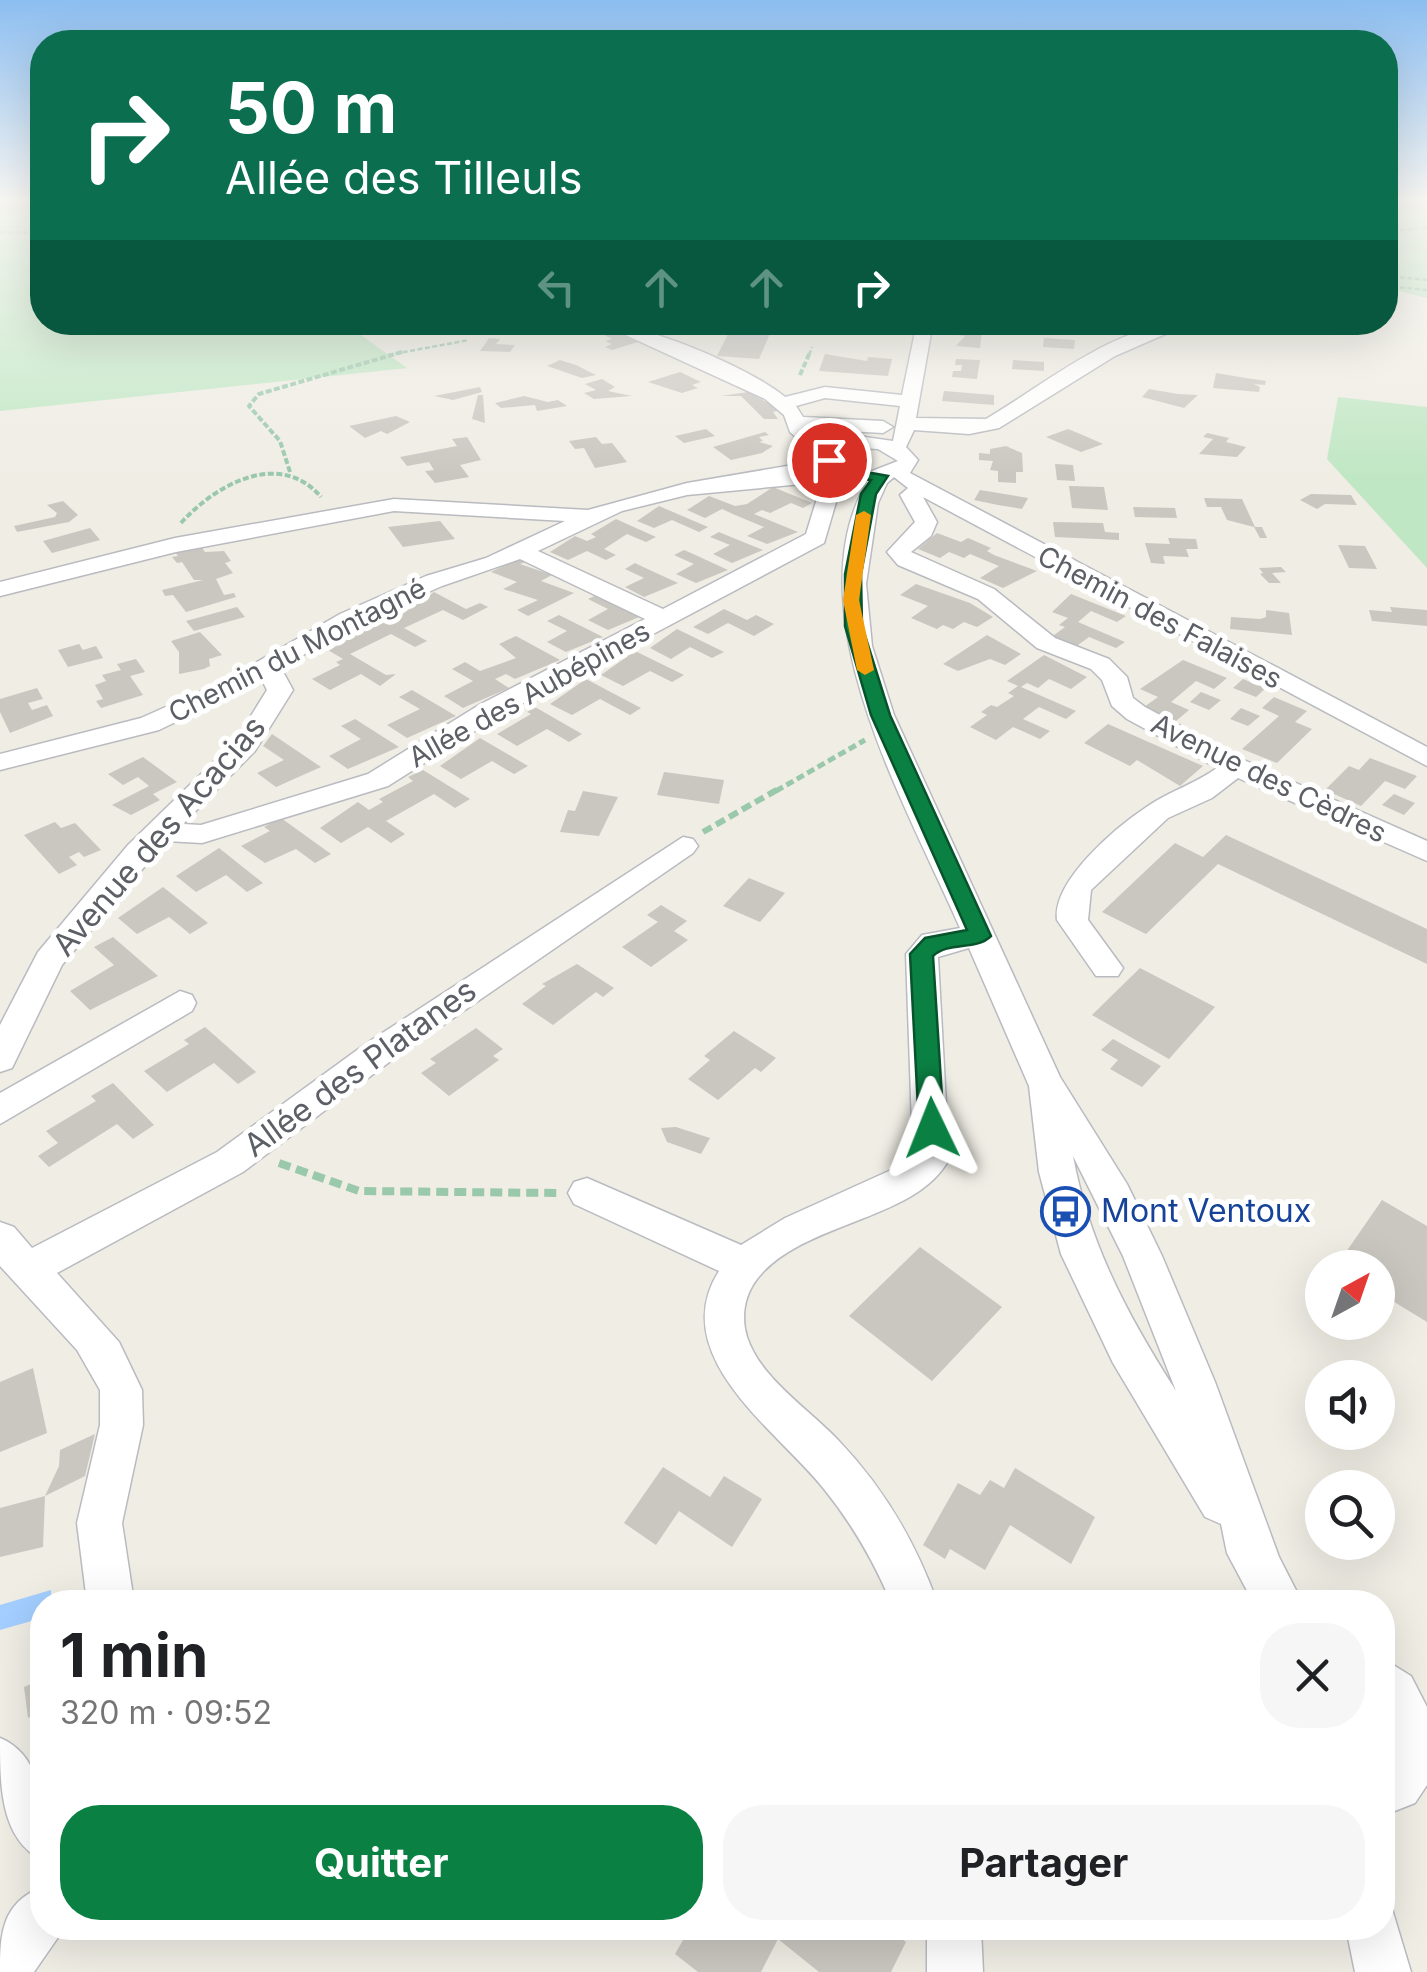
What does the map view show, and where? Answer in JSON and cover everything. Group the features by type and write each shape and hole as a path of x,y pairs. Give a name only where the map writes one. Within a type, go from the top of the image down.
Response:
{"street":[{"path":"641,335 755,386 790,414 826,459 885,458"},
{"path":"923,335 908,401 885,458 851,600 860,655 891,737 1045,1084 1054,1165 1081,1256 1124,1343 1269,1586"},
{"name":"Chemin du Montagné","path":"0,762 150,724 268,667 348,619 518,550 589,516 660,494 761,480 826,459 885,458 969,428 992,424 1139,335"},
{"path":"755,386 800,375"},
{"path":"790,414 794,397 811,392 908,401"},
{"path":"790,414 885,458"},
{"name":"Chemin des Falaises","path":"885,458 922,489 1427,758"},
{"name":"Allée des Aubépines","path":"158,830 202,834 378,780 488,711 816,538 829,492 826,459"},
{"name":"Avenue des Cèdres","path":"922,489 910,494 910,502 926,522 923,531 898,552 906,560 986,594 1046,642 1100,664 1114,677 1121,701 1136,713 1236,768 1427,852"},
{"path":"0,588 175,545 394,505 589,516"},
{"path":"518,550 663,618"},
{"name":"Avenue des Acacias","path":"0,1059 49,960 158,830 212,782 258,728 280,690 268,667"},
{"path":"1108,968 1074,928 1070,899 1078,885 1158,812 1202,792 1236,768"},
{"name":"Allée des Platanes","path":"13,1254 245,1151 526,950 682,846"},
{"path":"909,1590 882,1530 815,1446 746,1379 726,1340 724,1310 745,1265 768,1248 913,1177 931,1159 922,954 933,943 980,936"},
{"path":"0,1110 180,1002"},
{"path":"587,1193 745,1265"},
{"path":"13,1254 94,1343 120,1388 122,1412 101,1512 100,1545 108,1590"},
{"path":"1395,1695 1406,1706 1424,1748 1408,1780 1395,1785"},
{"path":"0,1763 30,1817"},
{"path":"0,1972 30,1931"},
{"path":"955,1940 956,1972"},
{"path":"1376,1940 1383,1972"}],"path":[{"path":"290,472 280,441 249,406 260,394 372,358 469,340"},
{"path":"800,375 812,347"},
{"path":"175,545 172,536 202,497 247,478 290,472 313,482 332,517"},
{"path":"682,846 859,740 891,737"},
{"path":"245,1151 359,1191 587,1193"}],"green space":[{"path":"0,293 30,293 30,335 361,335 407,368 0,411"},
{"path":"1338,397 1427,407 1427,568 1327,459"}],"water":[{"path":"30,1596 30,1621 0,1630 0,1605"}],"building":[{"path":"604,335 622,335 638,342 612,350 605,347 612,344 605,341 612,339"},
{"path":"728,335 769,335 759,359 717,356"},
{"path":"958,335 982,335 980,348 956,346 965,336"},
{"path":"489,338 500,339 496,344 515,345 510,352 480,351"},
{"path":"1044,338 1075,340 1074,349 1043,347"},
{"path":"825,354 867,361 868,357 892,359 888,376 819,371"},
{"path":"956,359 980,360 977,379 952,377 953,371 961,371 962,365 955,365"},
{"path":"560,360 596,375 582,378 547,366"},
{"path":"1013,360 1044,362 1044,371 1012,369"},
{"path":"680,372 701,382 692,385 698,388 682,393 648,382"},
{"path":"1216,373 1266,381 1265,385 1254,384 1260,387 1259,392 1213,388"},
{"path":"602,379 615,387 608,391 632,396 594,399 584,393 596,390 585,384"},
{"path":"480,387 482,392 453,400 434,396"},
{"path":"1149,389 1198,395 1184,408 1142,397"},
{"path":"944,391 994,395 994,405 942,401"},
{"path":"748,392 781,410 773,412 778,419 764,419 741,396 721,396"},
{"path":"478,395 483,395 485,423 472,419"},
{"path":"524,396 548,402 558,400 567,406 537,411 535,405 501,408 495,403"},
{"path":"396,416 410,422 387,434 381,431 365,438 349,426"},
{"path":"706,429 715,436 684,443 675,436"},
{"path":"1068,429 1103,444 1081,452 1046,437"},
{"path":"765,432 769,435 759,437 763,441 759,442 773,446 762,453 731,460 713,447"},
{"path":"1207,433 1246,447 1237,457 1199,454 1213,439 1203,437"},
{"path":"467,437 481,460 460,465 469,477 435,483 425,471 434,470 429,462 407,466 400,457 457,446 452,439"},
{"path":"596,437 602,444 612,443 627,462 595,468 584,448 575,449 569,441"},
{"path":"1006,446 1022,453 1023,472 1016,472 1016,483 998,482 998,471 990,470 993,461 979,460 979,453 990,454 990,449"},
{"path":"1055,464 1073,465 1075,481 1057,480"},
{"path":"1069,486 1104,487 1108,510 1072,508"},
{"path":"773,487 812,503 803,508 791,503 770,513 762,510 754,514 798,532 767,544 747,536 764,527 722,509 705,518 687,510 709,496 735,506 747,504"},
{"path":"980,490 1028,498 1022,509 998,505 974,500"},
{"path":"1311,494 1351,495 1357,505 1325,504 1317,509 1300,500"},
{"path":"1204,498 1242,499 1255,527 1262,527 1267,538 1260,538 1254,527 1227,520 1221,507 1207,507"},
{"path":"63,501 78,515 69,522 17,532 14,526 55,517 57,513 47,505"},
{"path":"659,506 708,527 699,532 672,520 654,528 637,521"},
{"path":"1133,507 1175,508 1177,518 1135,517"},
{"path":"616,519 656,537 646,542 627,534 604,549 616,555 606,560 587,551 568,560 550,552 575,536 587,541 596,537 591,534"},
{"path":"440,521 455,539 403,547 388,527"},
{"path":"1053,522 1103,523 1105,532 1119,533 1119,540 1055,537"},
{"path":"90,528 100,540 52,553 43,541"},
{"path":"719,532 763,550 732,563 713,554 730,545 710,537"},
{"path":"937,533 961,542 968,538 991,548 987,551 994,555 1037,571 1003,588 980,578 999,566 970,554 964,558 949,552 940,558 918,549"},
{"path":"1168,538 1196,539 1198,549 1186,549 1189,557 1163,556 1165,564 1151,563 1145,543 1170,544"},
{"path":"200,545 205,552 224,551 231,561 225,563 233,573 216,579 224,595 234,593 236,597 186,612 173,595 165,596 162,590 203,580 194,580 182,562 177,563 172,557 178,556 173,549"},
{"path":"1338,545 1365,546 1377,569 1349,568"},
{"path":"684,550 728,570 696,583 676,574 694,564 674,555"},
{"path":"515,560 530,560 520,564 552,575 541,581 574,593 528,616 517,610 538,600 503,589 517,582 491,572"},
{"path":"635,563 678,583 644,597 625,587 644,578 625,569"},
{"path":"1281,567 1286,572 1272,573 1281,583 1269,583 1260,574 1263,573 1259,568"},
{"path":"916,584 970,603 993,617 977,627 964,622 953,629 943,625 937,629 911,618 928,606 900,595"},
{"path":"434,592 466,609 480,603 488,607 463,620 443,610 404,628 427,641 415,647 391,634 350,654 386,675 396,674 380,686 361,674 330,690 312,679 340,665 336,662 343,659 328,650 337,646 334,645 383,616 391,620 401,615"},
{"path":"599,594 644,615 608,630 588,620 608,609 588,599"},
{"path":"1071,594 1126,616 1117,622 1091,611 1078,622 1125,642 1116,648 1089,637 1074,648 1050,638 1065,627 1059,625 1068,618 1052,612"},
{"path":"237,607 245,617 194,631 186,621"},
{"path":"1390,607 1427,610 1427,626 1372,621 1369,610 1392,612"},
{"path":"724,609 747,620 756,615 774,624 754,636 728,623 708,634 693,627"},
{"path":"1266,610 1289,613 1292,635 1230,629 1231,617 1260,619 1266,617"},
{"path":"559,615 603,637 566,652 547,642 567,631 547,621"},
{"path":"677,629 724,652 712,658 690,647 671,659 650,648"},
{"path":"200,632 222,655 209,659 210,666 204,669 179,674 179,652 171,641"},
{"path":"987,635 1021,654 1005,665 990,659 958,671 943,664"},
{"path":"516,636 560,660 515,679 506,674 495,679 509,688 463,708 444,696 473,681 452,669 465,662 480,671 516,658 499,644"},
{"path":"79,644 83,650 96,646 103,658 68,667 58,650"},
{"path":"635,651 684,675 672,682 650,671 623,686 601,675"},
{"path":"1044,655 1087,677 1071,689 1049,679 1038,688 1027,683 1021,687 1076,711 1066,719 1039,707 1023,719 1050,731 1040,739 1013,727 996,740 970,727 987,715 981,712 1014,696 1008,693 1018,686 1007,681"},
{"path":"136,659 145,672 130,676 143,695 101,708 96,701 103,699 95,685 106,681 102,675 121,670 117,664"},
{"path":"1183,660 1227,678 1214,689 1196,681 1171,702 1189,710 1176,721 1144,707 1158,697 1140,689"},
{"path":"586,679 641,708 630,715 600,699 572,715 550,704"},
{"path":"1243,679 1266,688 1256,697 1233,688"},
{"path":"37,688 43,699 28,703 32,710 47,705 53,716 10,733 0,712 0,699"},
{"path":"412,690 456,716 407,738 387,725 420,709 399,697"},
{"path":"1201,692 1221,700 1209,710 1190,702"},
{"path":"1274,697 1307,711 1295,722 1312,729 1277,763 1242,749 1279,716 1262,708"},
{"path":"535,707 582,734 569,742 547,729 517,746 497,734 531,714 527,712"},
{"path":"1241,708 1260,716 1248,726 1230,719"},
{"path":"355,719 399,747 348,769 329,756 361,739 341,726"},
{"path":"1108,724 1203,766 1180,786 1137,760 1130,766 1084,743"},
{"path":"272,734 321,767 276,787 257,773 284,760 263,746"},
{"path":"480,738 528,766 514,774 492,761 461,779 440,766"},
{"path":"143,757 177,782 153,794 160,800 131,815 112,805 149,786 138,777 123,785 108,774"},
{"path":"1370,758 1417,776 1405,789 1385,781 1361,806 1325,790 1349,766 1359,770"},
{"path":"423,770 470,799 455,808 434,794 386,821 405,834 391,843 368,827 341,843 320,828 358,802 369,810 383,802 379,799 413,781 408,777"},
{"path":"664,772 724,780 719,804 657,795"},
{"path":"583,791 618,797 599,836 560,832 568,810 575,811"},
{"path":"1394,794 1415,803 1404,815 1382,805"},
{"path":"281,818 331,854 315,863 296,849 265,863 241,846 270,831 264,827"},
{"path":"55,822 61,828 75,823 101,850 84,857 79,852 69,857 77,865 59,874 24,835"},
{"path":"1226,835 1427,929 1427,964 1218,864 1146,934 1102,912 1175,843 1203,857"},
{"path":"219,848 263,883 247,892 226,875 196,892 176,876"},
{"path":"749,878 785,893 760,922 723,906"},
{"path":"163,887 208,923 190,934 169,917 137,934 118,918"},
{"path":"661,905 687,921 674,931 688,940 651,967 622,947 658,922 647,915"},
{"path":"113,937 158,976 90,1010 70,991 114,965 94,947"},
{"path":"577,964 614,988 603,997 596,992 553,1025 522,1004 546,986 542,984"},
{"path":"1140,968 1215,1007 1169,1059 1092,1015"},
{"path":"205,1027 256,1072 238,1084 214,1063 167,1092 144,1071 189,1044 184,1040"},
{"path":"476,1028 503,1049 493,1056 499,1060 449,1096 421,1073 436,1063 430,1059"},
{"path":"734,1031 776,1058 761,1072 755,1068 718,1100 688,1079 710,1060 704,1056"},
{"path":"1113,1039 1161,1066 1142,1087 1110,1069 1118,1060 1101,1050"},
{"path":"113,1083 154,1125 133,1139 117,1124 49,1167 38,1156 58,1143 46,1131 96,1101 91,1096"},
{"path":"676,1127 710,1138 701,1154 667,1142 661,1128"},
{"path":"1382,1200 1427,1226 1427,1322 1395,1302 1395,1250 1347,1250"},
{"path":"920,1247 1002,1307 932,1381 849,1316"},
{"path":"33,1368 47,1433 0,1452 0,1382"},
{"path":"95,1434 85,1476 45,1496 59,1466 60,1450"},
{"path":"663,1467 710,1497 724,1476 762,1499 732,1547 679,1511 656,1545 624,1523"},
{"path":"1015,1468 1095,1517 1071,1564 1010,1525 985,1570 950,1549 945,1559 923,1545 958,1483 980,1495 990,1480 1004,1488"},
{"path":"45,1496 43,1547 0,1557 0,1508"},
{"path":"30,1684 28,1718 24,1687"},
{"path":"683,1940 777,1940 761,1972 698,1972 675,1954"},
{"path":"779,1940 906,1942 891,1972 819,1972"}],"slow traffic":[{"path":"864,515 851,600 865,670"}],"place":[{"name":"Mont Ventoux","path":"1066,1211"}],"route":[{"path":"829,460 839,470 852,474 881,476 868,494 853,574 851,600 860,655 880,715 954,871 980,936 933,943 922,954 920,989 932,1128"}]}
